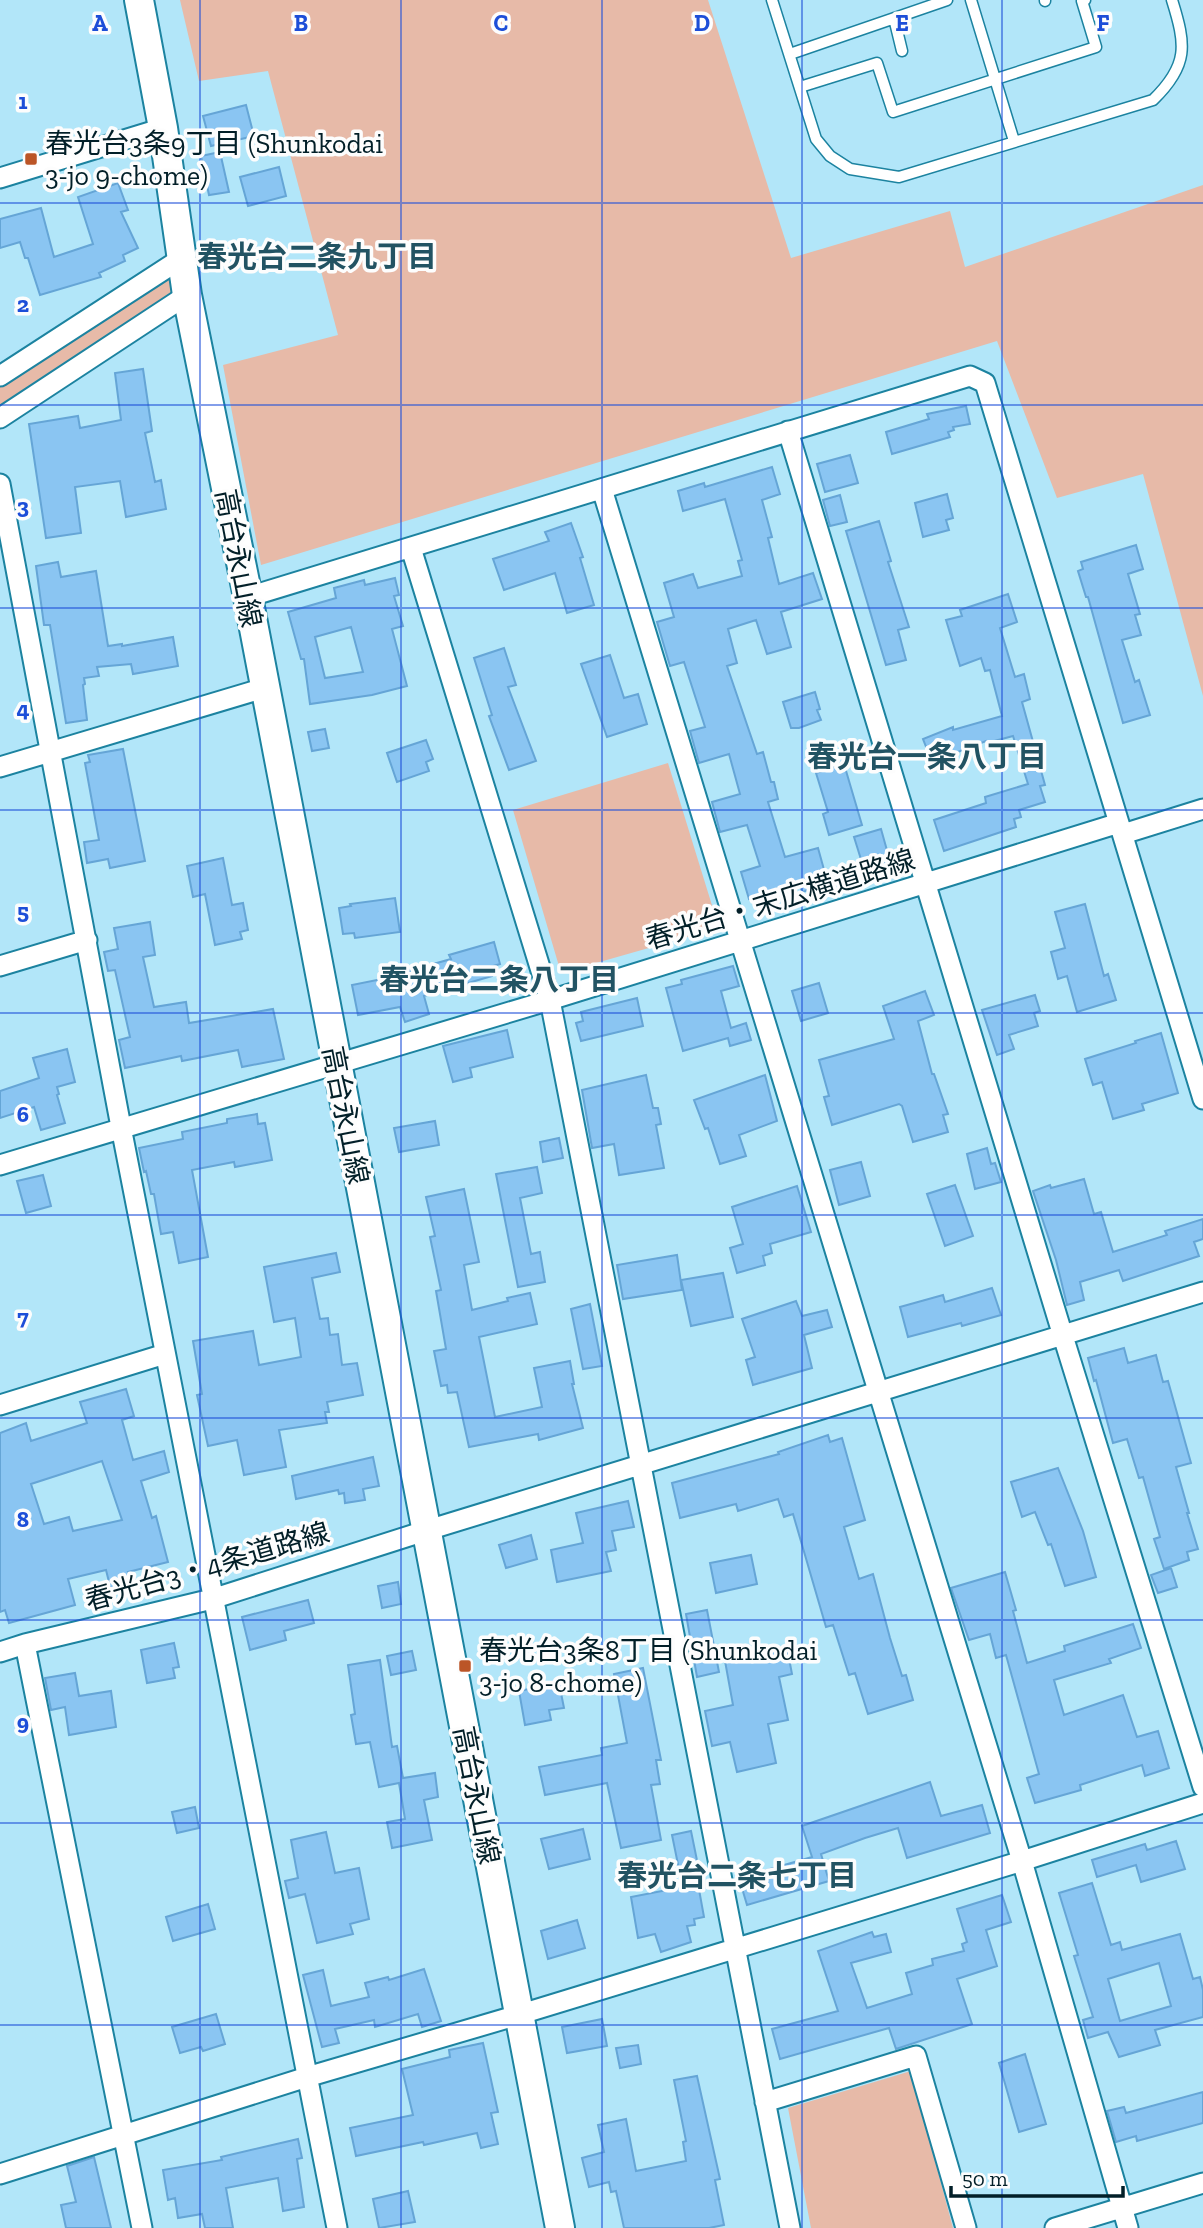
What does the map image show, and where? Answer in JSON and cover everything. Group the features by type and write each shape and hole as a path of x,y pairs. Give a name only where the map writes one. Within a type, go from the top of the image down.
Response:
{"street":[{"name":"高台永山線","path":"139,0 163,128 187,295 248,597 335,1063 428,1530 560,2228"},
{"path":"0,178 163,128"},
{"path":"0,376 182,258"},
{"path":"0,418 187,295"},
{"path":"248,597 970,376 985,383 1203,1099"},
{"path":"788,431 1203,1787"},
{"path":"0,484 212,1599 337,2228"},
{"path":"601,489 1022,1861 1128,2228"},
{"path":"411,548 550,999 790,2228"},
{"path":"0,767 264,688"},
{"name":"春光台・末広横道路線","path":"0,1165 927,883 1121,828 1203,809"},
{"path":"0,966 87,940"},
{"name":"春光台3・4条道路線","path":"0,1652 212,1599 1203,1292"},
{"path":"0,1405 165,1354"},
{"path":"25,1644 142,2228"},
{"path":"0,2174 307,2077 1022,1861 1203,1803"},
{"path":"765,2102 916,2056 966,2228"},
{"path":"1055,2228 1203,2183"}],"lane":[{"path":"773,0 816,139 830,156 850,169 899,177 1153,100 1170,84 1180,63 1183,35 1172,0"},
{"path":"790,54 947,0"},
{"path":"971,0 1014,141"},
{"path":"800,87 877,63 893,112 1096,47 1082,1 1085,0"},
{"path":"894,18 902,51"}],"shaded area":[{"path":"180,0 708,0 791,258 950,211 965,267 1203,185 1203,696 1143,474 1057,498 997,341 261,565 223,365 338,335 268,71 199,81"},
{"path":"168,272 174,287 172,297 0,409 0,377"},
{"path":"668,763 719,928 561,973 513,810"},
{"path":"911,2071 953,2228 811,2228 788,2108"}],"building":[{"path":"246,105 254,136 211,146 203,116"},
{"path":"220,152 229,192 209,195 201,156"},
{"path":"279,167 286,196 248,206 240,177"},
{"path":"118,183 128,210 121,212 138,248 123,255 125,261 99,273 101,277 40,295 20,242 0,248 0,219 41,208 54,257 93,244 78,197"},
{"path":"143,369 152,431 145,433 155,482 161,480 166,509 126,517 120,481 75,487 81,533 46,538 29,424 78,416 80,428 121,420 115,373"},
{"path":"966,406 970,424 953,427 954,430 948,432 950,437 892,454 886,432 929,419 927,414"},
{"path":"850,455 858,483 825,492 817,464"},
{"path":"772,467 780,494 762,500 772,537 768,538 779,584 813,573 822,599 781,612 791,647 767,654 756,620 728,629 737,663 727,666 757,754 763,752 771,782 774,782 778,799 768,802 785,857 818,848 828,884 802,892 799,883 749,899 741,872 760,866 747,825 720,832 712,802 740,794 729,754 699,763 690,731 705,727 684,662 670,666 657,622 674,617 664,583 693,574 698,588 742,576 738,561 742,560 725,499 683,511 678,491 704,483 705,487"},
{"path":"947,494 953,518 946,520 949,530 923,537 915,503"},
{"path":"840,495 847,522 830,526 823,500"},
{"path":"879,521 891,561 888,562 909,627 898,630 906,660 886,665 846,531"},
{"path":"571,523 583,557 580,558 594,605 567,613 555,573 504,590 493,559 549,541 545,532"},
{"path":"1136,545 1143,569 1128,574 1140,614 1135,615 1141,635 1122,640 1135,682 1139,680 1150,715 1123,723 1088,597 1078,571 1083,569 1081,562"},
{"path":"58,562 61,577 96,571 108,646 173,637 178,666 133,674 131,664 97,667 99,676 84,678 87,720 66,723 50,625 44,625 36,566"},
{"path":"395,578 399,595 394,596 403,626 392,629 407,686 372,695 310,704 304,659 301,659 288,612 336,598 334,588 364,580 365,585","holes":["351,627 363,672 325,678 315,637"]},
{"path":"1008,594 1017,622 1000,628 1015,677 1024,674 1030,699 1022,702 1045,785 1040,786 1045,802 1019,810 1021,817 1014,819 1016,827 944,851 934,820 986,803 985,797 1028,784 1013,736 987,743 986,741 932,762 923,739 953,727 953,730 1002,716 990,670 985,671 981,658 960,666 946,620 962,616 960,610"},
{"path":"504,648 516,685 508,687 536,761 509,770 489,716 492,715 474,658"},
{"path":"610,655 624,698 638,694 647,724 607,737 581,664"},
{"path":"815,692 821,720 791,728 783,702"},
{"path":"325,729 329,748 312,751 308,732"},
{"path":"426,740 433,759 426,762 429,771 397,782 387,753"},
{"path":"123,749 145,861 110,868 108,859 87,863 84,842 99,840 85,763 90,762 88,755"},
{"path":"844,764 862,825 829,835 823,814 828,812 816,773"},
{"path":"881,829 890,861 864,869 854,837"},
{"path":"223,858 232,905 243,903 248,930 240,932 242,939 215,945 205,894 193,897 187,866"},
{"path":"858,864 864,884 842,890 837,870"},
{"path":"395,898 400,932 355,938 354,933 343,934 339,908"},
{"path":"1085,904 1104,976 1108,974 1116,1000 1077,1012 1067,976 1058,979 1051,952 1065,948 1055,912"},
{"path":"150,922 155,955 143,957 154,1007 186,1002 189,1023 273,1009 284,1059 242,1067 238,1050 182,1061 181,1056 125,1068 119,1040 130,1037 115,970 108,971 104,952 118,949 114,928"},
{"path":"494,942 500,964 490,967 492,976 424,996 429,1014 405,1022 400,1007 358,1015 352,985 397,976 451,959 449,955"},
{"path":"733,966 739,986 721,991 731,1028 746,1023 751,1040 730,1046 728,1038 683,1051 666,988 682,984 681,980"},
{"path":"819,983 828,1013 801,1021 792,991"},
{"path":"925,991 934,1015 918,1021 932,1074 948,1114 943,1115 948,1132 913,1142 902,1106 899,1104 832,1125 824,1097 829,1096 819,1060 894,1039 883,1006"},
{"path":"1035,995 1040,1011 1034,1013 1038,1026 1009,1035 1014,1049 997,1055 982,1010"},
{"path":"637,998 643,1026 581,1041 576,1023 583,1021 581,1012"},
{"path":"507,1030 513,1057 470,1068 472,1077 453,1082 443,1046"},
{"path":"1161,1033 1178,1093 1142,1104 1144,1110 1113,1119 1102,1082 1093,1085 1085,1059"},
{"path":"67,1049 75,1082 57,1087 65,1123 41,1130 34,1107 0,1118 0,1091 39,1078 33,1058"},
{"path":"646,1075 653,1108 658,1108 661,1124 656,1125 664,1168 619,1175 614,1144 592,1148 582,1090"},
{"path":"765,1075 777,1121 739,1135 746,1156 720,1164 708,1128 705,1129 694,1100"},
{"path":"257,1114 258,1124 265,1123 272,1160 235,1167 234,1162 192,1170 208,1257 179,1263 173,1232 161,1234 154,1194 151,1194 139,1148 183,1139 182,1132 227,1123 227,1119"},
{"path":"435,1121 439,1145 399,1152 394,1128"},
{"path":"559,1138 563,1158 543,1162 540,1142"},
{"path":"987,1148 991,1164 995,1163 1001,1182 975,1189 967,1154"},
{"path":"861,1162 870,1196 839,1205 830,1170"},
{"path":"537,1167 542,1193 520,1198 531,1254 540,1252 545,1282 518,1287 496,1174"},
{"path":"43,1175 51,1206 26,1213 17,1181"},
{"path":"1084,1179 1094,1214 1101,1212 1113,1252 1167,1235 1165,1231 1203,1219 1203,1239 1194,1242 1199,1256 1123,1281 1119,1270 1080,1282 1084,1300 1067,1305 1056,1260 1033,1191"},
{"path":"955,1185 973,1236 945,1246 927,1194"},
{"path":"797,1186 811,1232 770,1244 772,1253 763,1256 765,1265 737,1273 730,1248 743,1244 732,1207"},
{"path":"464,1189 479,1262 464,1265 472,1310 530,1293 537,1324 479,1337 495,1417 542,1407 534,1368 570,1361 572,1384 583,1428 539,1440 538,1434 469,1447 457,1392 448,1393 447,1385 441,1386 434,1351 446,1349 436,1291 441,1290 430,1237 435,1236 426,1197"},
{"path":"336,1253 340,1272 312,1278 320,1319 328,1318 330,1335 338,1334 342,1365 357,1363 363,1395 327,1402 327,1423 279,1430 286,1467 244,1475 237,1440 208,1446 197,1395 202,1394 193,1341 253,1331 259,1365 301,1357 295,1318 274,1322 264,1267"},
{"path":"677,1255 682,1290 623,1299 617,1265"},
{"path":"723,1273 733,1317 691,1326 681,1280"},
{"path":"992,1288 1001,1315 908,1337 900,1307 943,1295 945,1302"},
{"path":"796,1301 802,1316 827,1310 832,1327 804,1335 812,1368 753,1385 746,1360 755,1357 742,1319"},
{"path":"590,1304 602,1366 583,1369 571,1309"},
{"path":"1124,1348 1128,1363 1156,1355 1163,1382 1168,1381 1191,1463 1176,1467 1198,1549 1187,1552 1189,1560 1164,1569 1154,1539 1160,1537 1143,1477 1139,1478 1127,1439 1113,1443 1088,1358"},
{"path":"126,1389 134,1416 122,1420 133,1460 164,1451 169,1472 141,1481 152,1518 156,1516 168,1562 128,1572 133,1588 112,1594 106,1570 68,1579 75,1605 9,1623 5,1610 0,1612 0,1433 26,1423 31,1441 87,1423 80,1402","holes":["102,1461 122,1520 73,1531 69,1517 44,1524 31,1484"]},
{"path":"828,1435 830,1442 842,1438 865,1520 844,1527 859,1579 873,1574 902,1676 906,1675 913,1700 868,1714 855,1673 849,1675 833,1625 826,1627 793,1514 784,1517 778,1499 738,1511 736,1504 680,1518 672,1483 779,1454 778,1452"},
{"path":"373,1457 379,1486 363,1489 365,1500 345,1503 344,1493 339,1494 338,1490 296,1499 292,1476"},
{"path":"1058,1468 1083,1531 1096,1577 1065,1586 1051,1544 1048,1545 1035,1512 1022,1517 1011,1482"},
{"path":"628,1501 634,1527 612,1531 616,1550 606,1552 611,1571 557,1582 551,1550 583,1543 576,1513"},
{"path":"531,1535 537,1559 506,1568 499,1545"},
{"path":"751,1555 757,1584 716,1593 710,1563"},
{"path":"1171,1568 1177,1587 1158,1593 1151,1575"},
{"path":"1005,1572 1027,1663 1065,1651 1064,1646 1133,1624 1141,1648 1109,1659 1111,1663 1054,1680 1064,1715 1123,1695 1137,1737 1158,1731 1169,1768 1145,1776 1142,1765 1080,1785 1081,1790 1035,1803 1027,1778 1039,1774 1006,1655 996,1658 990,1634 969,1640 951,1588"},
{"path":"398,1582 401,1604 382,1608 378,1586"},
{"path":"308,1600 314,1623 284,1631 286,1640 250,1650 242,1617"},
{"path":"707,1610 719,1672 697,1677 686,1614"},
{"path":"174,1643 179,1667 173,1668 175,1678 147,1683 141,1650"},
{"path":"787,1648 792,1674 779,1677 788,1720 768,1724 776,1763 737,1772 730,1742 712,1746 705,1711 733,1705 725,1661"},
{"path":"412,1651 416,1670 391,1675 387,1656"},
{"path":"380,1660 392,1747 397,1746 403,1778 435,1773 438,1797 424,1800 432,1840 392,1848 387,1822 405,1819 399,1783 379,1787 370,1742 356,1744 351,1715 355,1714 348,1665"},
{"path":"643,1668 661,1760 656,1760 660,1784 651,1785 661,1840 621,1848 607,1783 545,1795 539,1767 602,1755 601,1748 627,1743 614,1674"},
{"path":"75,1673 79,1696 111,1691 116,1727 69,1735 65,1707 51,1710 45,1678"},
{"path":"559,1683 564,1708 549,1710 551,1720 525,1725 519,1691"},
{"path":"930,1782 941,1816 982,1805 990,1833 907,1858 898,1828 821,1854 829,1881 747,1905 739,1878 812,1857 802,1826"},
{"path":"195,1807 199,1828 177,1833 172,1812"},
{"path":"583,1829 590,1859 549,1869 541,1839"},
{"path":"691,1831 700,1875 681,1879 672,1835"},
{"path":"326,1832 335,1873 359,1868 369,1919 350,1924 353,1934 317,1943 305,1894 289,1898 285,1881 298,1878 291,1840"},
{"path":"1176,1841 1185,1869 1141,1882 1136,1865 1097,1877 1092,1860 1145,1844 1147,1850"},
{"path":"1092,1883 1111,1945 1120,1942 1122,1950 1180,1934 1193,1979 1200,1977 1203,2017 1155,2030 1160,2045 1119,2057 1108,2032 1088,2038 1083,2020 1093,2017 1074,1956 1078,1955 1059,1893","holes":["1159,1963 1171,2006 1120,2021 1108,1979"]},
{"path":"698,1884 704,1917 694,1919 695,1925 687,1926 691,1942 661,1952 655,1934 638,1938 631,1897"},
{"path":"1002,1895 1011,1922 986,1930 997,1966 957,1979 972,2024 896,2049 889,2028 780,2059 772,2029 838,2011 818,1951 872,1932 874,1937 886,1934 891,1952 851,1963 867,2008 912,1994 906,1973 933,1965 932,1959 964,1951 962,1944 967,1942 957,1909"},
{"path":"208,1904 215,1929 173,1941 166,1917"},
{"path":"577,1920 585,1948 548,1959 541,1931"},
{"path":"424,1969 441,2021 422,2027 418,2014 375,2027 374,2020 335,2029 339,2043 322,2047 303,1975 323,1970 331,2006 369,1997 365,1983 388,1977 389,1980"},
{"path":"216,2014 225,2044 203,2051 201,2047 180,2053 172,2027"},
{"path":"602,2019 607,2046 567,2053 562,2027"},
{"path":"483,2043 498,2112 491,2113 498,2144 481,2148 477,2133 356,2156 350,2128 413,2115 402,2069 450,2057 449,2050"},
{"path":"638,2045 641,2064 620,2068 616,2048"},
{"path":"1025,2054 1046,2124 1019,2132 999,2063"},
{"path":"697,2076 720,2179 715,2180 724,2225 709,2228 624,2228 616,2191 611,2192 609,2182 589,2187 582,2158 604,2152 598,2125 626,2119 636,2171 686,2161 683,2142 686,2141 674,2080"},
{"path":"1203,2092 1203,2123 1137,2141 1136,2136 1116,2142 1107,2111 1124,2107 1126,2113"},
{"path":"298,2139 302,2158 297,2159 304,2207 283,2211 278,2178 226,2188 233,2228 205,2228 202,2214 178,2218 175,2198 168,2200 163,2170 222,2160 221,2157"},
{"path":"94,2157 111,2228 66,2228 61,2205 76,2202 67,2166"},
{"path":"408,2191 415,2222 379,2228 373,2199"}],"place":[{"name":"春光台3条9丁目 (Shunkodai 3-jo 9-chome)","path":"31,159"},
{"name":"春光台3条8丁目 (Shunkodai 3-jo 8-chome)","path":"465,1666"}],"district":[{"name":"春光台二条九丁目","path":"317,257"},
{"name":"春光台一条八丁目","path":"927,757"},
{"name":"春光台二条八丁目","path":"499,980"},
{"name":"春光台二条七丁目","path":"737,1876"}]}
